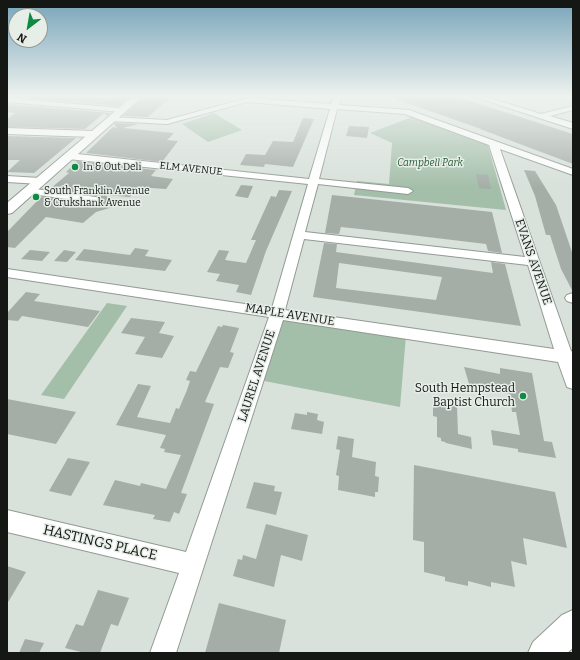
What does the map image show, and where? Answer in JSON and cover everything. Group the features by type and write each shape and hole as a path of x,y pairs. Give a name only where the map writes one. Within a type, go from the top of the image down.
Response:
{"main road":[{"path":"7,210 102,127"},
{"path":"544,653 573,626"}],"street":[{"name":"LAUREL AVENUE","path":"163,653 271,336 329,127"},
{"path":"451,127 573,172"},
{"path":"7,131 93,134"},
{"name":"EVANS AVENUE","path":"492,142 533,262 569,357 573,382"},
{"name":"ELM AVENUE","path":"68,156 408,191"},
{"path":"7,179 40,181"},
{"path":"28,191 96,200"},
{"path":"299,235 533,262"},
{"name":"MAPLE AVENUE","path":"7,273 569,357"},
{"name":"HASTINGS PLACE","path":"7,521 193,565"}],"green space":[{"path":"186,127 237,127 242,130 208,142"},
{"name":"Campbell Park","path":"386,127 448,127 487,142 506,210 354,195 357,181 389,184 392,143 370,133"},
{"path":"107,303 127,306 64,399 41,395"},
{"path":"279,315 406,335 400,407 259,380"}],"building":[{"path":"7,127 88,127 85,129"},
{"path":"113,127 117,128 116,127 128,127 123,128 174,133 167,140 178,141 162,162 86,153"},
{"path":"299,127 311,127 293,167 265,164 264,167 240,165 246,154 265,155 273,141 293,142"},
{"path":"349,127 369,127 367,138 346,136"},
{"path":"475,127 551,127 573,134 573,164 480,129"},
{"path":"7,136 76,138 34,173 7,172 20,160 7,160"},
{"path":"77,161 156,170 151,176 173,179 166,189 138,187 130,197 106,195 113,207 96,212 83,223 46,217 15,248 7,247 7,232 41,197 96,204 102,201 102,199 96,196 50,189 69,173 66,172"},
{"path":"524,170 535,171 556,205 573,255 573,292 561,269 550,235 546,235 535,196"},
{"path":"476,174 488,175 491,189 479,188"},
{"path":"241,185 253,186 248,198 235,196"},
{"path":"279,190 292,191 266,251 251,295 236,292 239,285 216,281 220,274 207,272 219,250 229,251 225,260 246,263 256,240 251,240 271,196 276,197"},
{"path":"332,195 492,212 502,253 488,251 486,244 360,229 341,227 339,234 325,233"},
{"path":"324,243 337,244 336,252 493,273 491,262 505,264 521,326 313,297","holes":["339,263 442,277 436,300 336,288"]},
{"path":"135,248 149,250 145,256 172,260 165,271 75,260 84,249 130,255"},
{"path":"30,250 50,252 42,261 21,259"},
{"path":"64,250 76,252 67,262 54,261"},
{"path":"26,292 40,294 34,301 100,311 88,327 22,316 18,321 7,320 7,313"},
{"path":"131,318 165,322 159,333 174,336 162,358 135,354 145,337 121,333"},
{"path":"223,325 239,328 230,352 234,353 228,368 220,367 205,402 214,404 181,493 187,494 179,514 174,512 170,522 153,519 155,515 103,505 115,480 140,486 141,483 166,489 181,455 164,452 165,449 160,448 166,435 116,425 138,384 151,386 137,417 170,423 176,408 179,409 187,390 190,381 186,380 190,371 196,372 218,326 222,327"},
{"path":"464,367 500,374 500,368 532,373 544,441 552,442 556,458 518,452 518,449 493,445 491,430 520,435 516,412 512,412 510,394 470,387"},
{"path":"433,398 449,401 450,405 457,406 458,434 471,437 472,449 446,443 441,441 441,438 437,437 437,417 433,416"},
{"path":"7,399 76,412 56,444 7,434"},
{"path":"307,412 318,414 317,420 324,422 322,434 291,429 295,413 307,415"},
{"path":"338,436 354,439 352,457 376,462 375,476 379,477 378,492 375,492 375,497 338,490 339,476 336,475 340,450 336,449"},
{"path":"68,458 90,462 71,496 49,491"},
{"path":"414,465 555,492 567,548 523,538 527,565 511,561 515,587 491,582 491,587 468,581 468,586 445,581 445,577 424,572 424,542 413,540"},
{"path":"254,482 275,486 274,491 282,492 276,515 246,508"},
{"path":"266,524 308,535 302,561 281,555 274,587 233,576 238,559 242,560 243,555 256,559"},
{"path":"7,566 26,572 7,604"},
{"path":"98,590 129,598 118,626 111,624 100,653 85,653 65,648 76,624 83,626"},
{"path":"219,603 286,620 279,653 205,653"},
{"path":"25,639 44,643 39,653 19,653"}],"place":[{"name":"In & Out Deli","path":"75,167"},
{"name":"South Franklin Avenue & Crukshank Avenue","path":"36,197"},
{"name":"South Hempstead Baptist Church","path":"523,396"}]}
